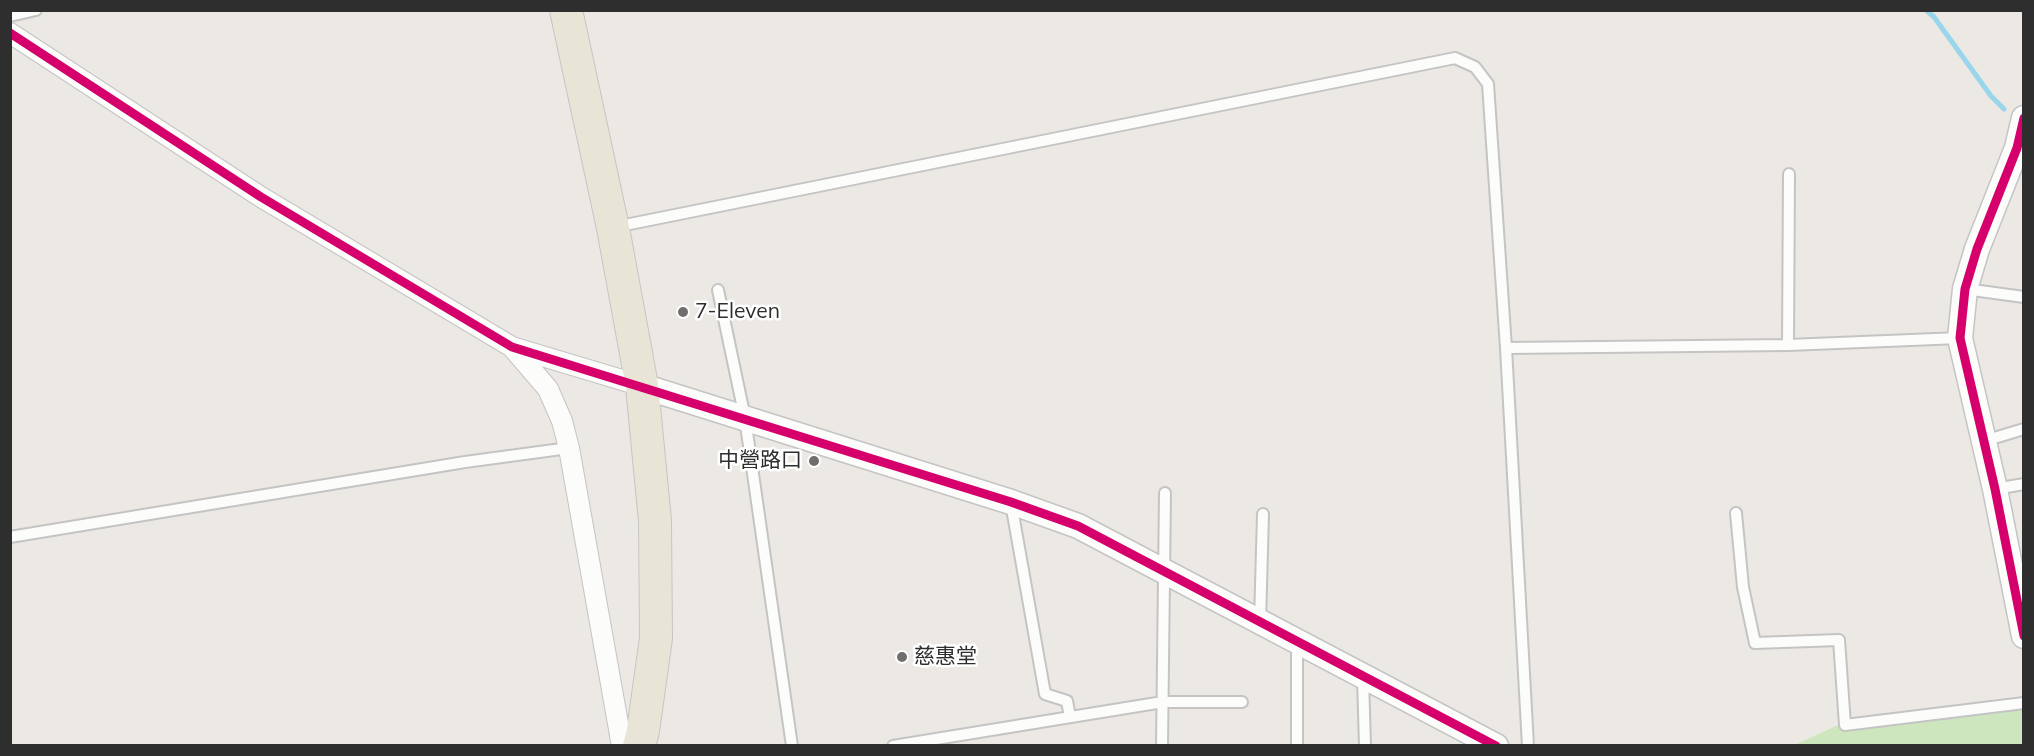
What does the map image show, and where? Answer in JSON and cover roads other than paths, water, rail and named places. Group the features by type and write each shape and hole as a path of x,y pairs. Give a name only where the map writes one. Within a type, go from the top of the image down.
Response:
{"main road":[{"path":"566,10 613,228 642,386 655,521 656,638 644,731 639,746"}],"street":[{"path":"10,33 261,197 512,347 1011,501 1078,526 1496,746"},
{"path":"2024,118 2017,148 1977,249 1965,289 1960,338 1995,489 2024,636"},
{"path":"512,347 548,389 562,421 569,448 621,746"}],"lane":[{"path":"10,16 36,10"},
{"path":"613,228 1455,58 1475,67 1488,84 1506,348 1528,746"},
{"path":"1788,345 1789,174"},
{"path":"1965,289 2024,297"},
{"path":"718,290 745,418 792,746"},
{"path":"1506,348 1788,345 1960,338"},
{"path":"1984,441 2024,429"},
{"path":"10,537 465,462 569,448"},
{"path":"1995,489 2024,484"},
{"path":"1162,746 1165,493"},
{"path":"1011,501 1045,694 1067,701 1070,717"},
{"path":"1736,513 1743,587 1755,642 1839,640 1845,726 2024,703"},
{"path":"1260,623 1263,514"},
{"path":"1297,642 1297,746"},
{"path":"1363,676 1365,746"},
{"path":"893,746 1163,702 1242,702"}],"waterway":[{"path":"1926,10 1934,17 1991,96 2004,109"}],"place":[{"name":"7-Eleven","path":"683,312"},
{"name":"中營路口","path":"814,461"},
{"name":"慈惠堂","path":"902,657"}]}
